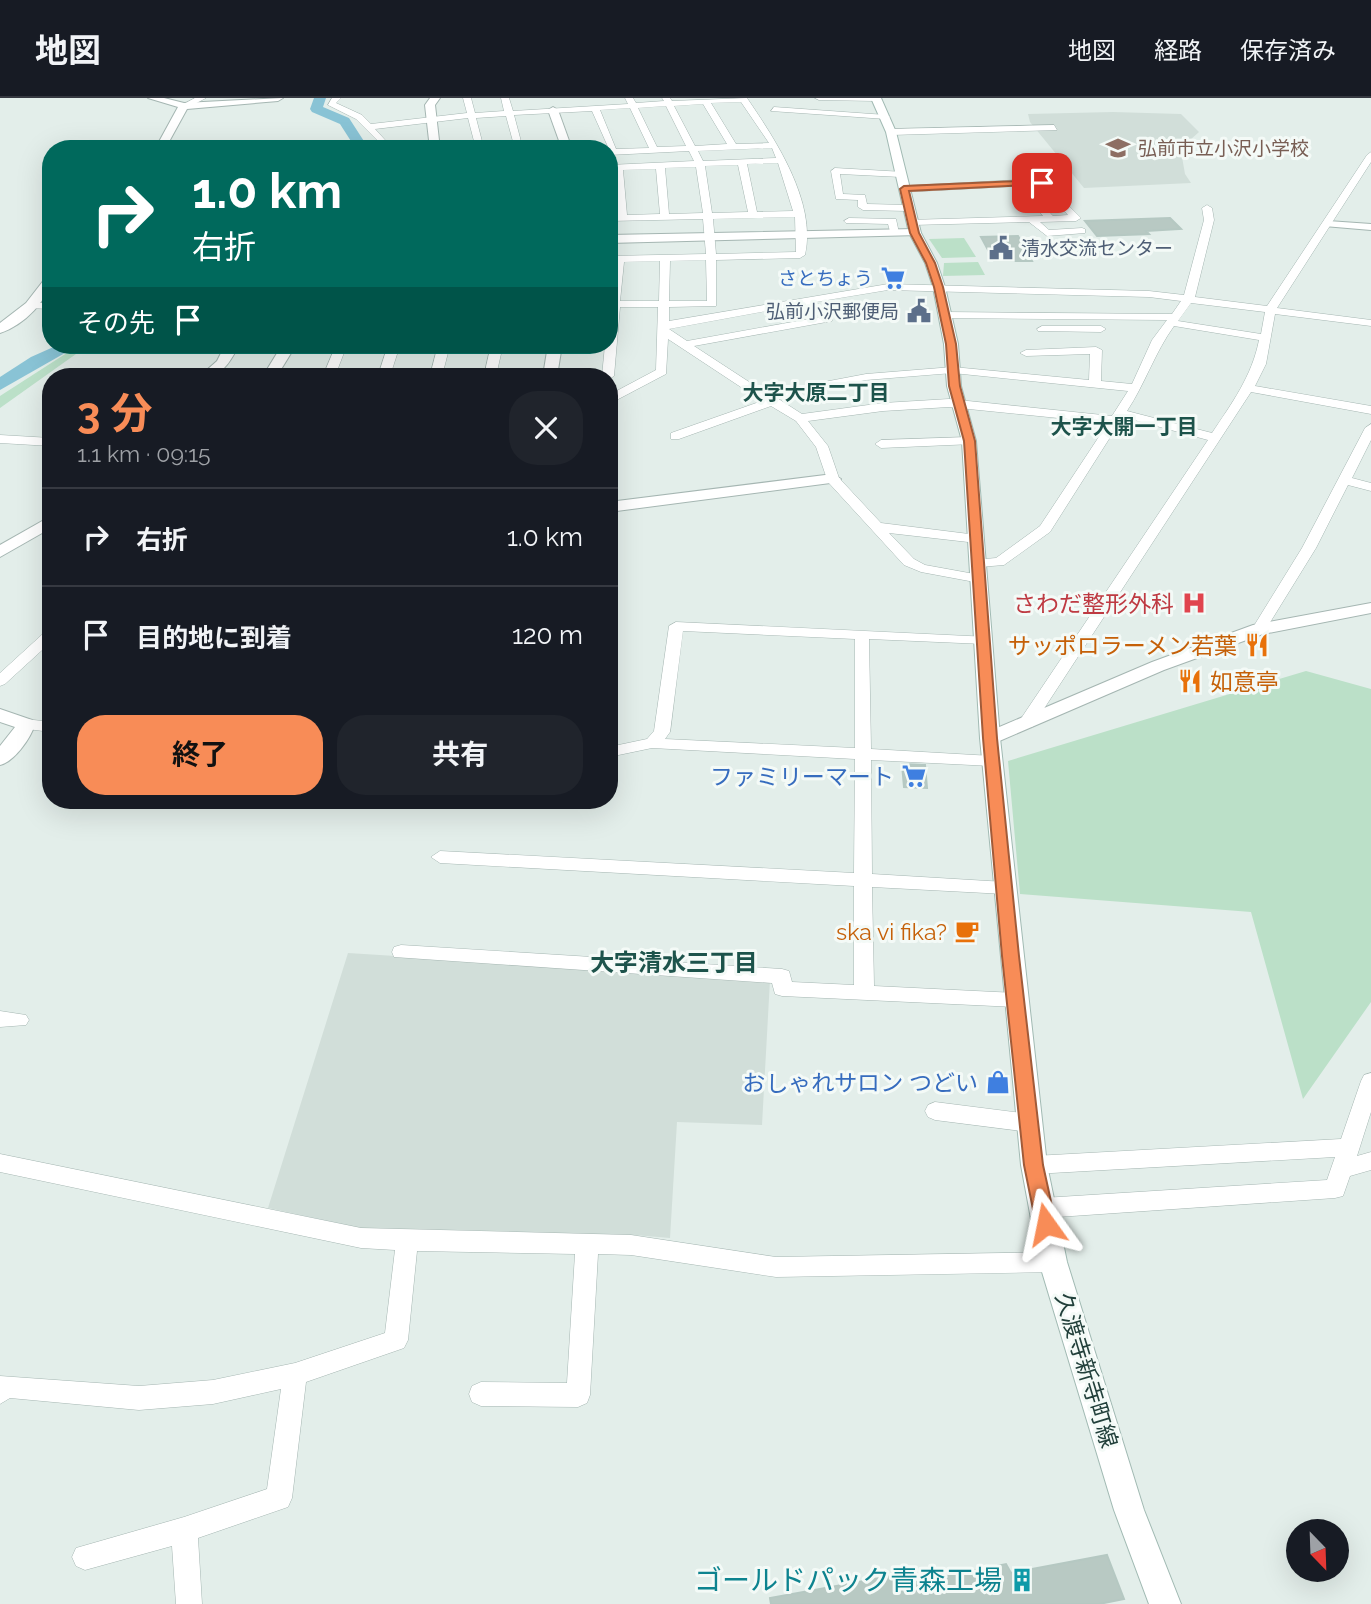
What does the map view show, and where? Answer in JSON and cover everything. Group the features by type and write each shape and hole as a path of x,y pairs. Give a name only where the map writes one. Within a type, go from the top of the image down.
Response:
{"street":[{"path":"153,98 184,106 278,98"},
{"path":"167,140 171,123 184,106 202,98"},
{"path":"337,98 331,103 333,105 359,117 381,140"},
{"path":"434,140 430,105 435,98"},
{"path":"467,98 478,140"},
{"path":"505,98 516,140"},
{"path":"369,127 432,118 631,102 743,98 782,160 802,235 800,256 618,259"},
{"path":"819,98 877,99"},
{"path":"705,99 733,147"},
{"name":"久渡寺新寺町線","path":"877,99 891,132 914,228 939,287 959,404 969,441 992,761 1034,1165 1054,1262 1129,1510 1164,1604"},
{"path":"618,304 712,304 711,237 700,164 694,148 667,101"},
{"path":"631,102 654,150"},
{"path":"595,107 607,140"},
{"path":"774,109 886,117"},
{"path":"552,110 564,140"},
{"path":"891,132 1054,128"},
{"path":"618,152 775,145"},
{"path":"1026,723 1248,388 1260,364 1271,309 1371,155"},
{"path":"618,168 782,160"},
{"path":"742,162 753,215"},
{"path":"660,166 665,217"},
{"path":"901,174 835,171 839,197 862,197 863,207 908,208"},
{"path":"1023,183 1034,202 1051,219"},
{"path":"618,239 894,233 914,228 1076,218 1042,183 904,189"},
{"path":"618,193 622,218"},
{"path":"662,327 683,345 800,418 822,446 833,479 909,562 921,568 979,571 999,562 1045,529 1118,417 1136,388 1158,340 1189,298 1209,220 1207,208"},
{"path":"618,218 798,214"},
{"path":"1032,220 1047,233 1082,231"},
{"path":"849,221 893,221 894,233"},
{"path":"1328,224 1371,227"},
{"path":"618,395 662,372 665,258"},
{"path":"662,327 888,287 1118,292 1189,298 1371,323"},
{"path":"0,329 31,306 42,291"},
{"path":"683,345 828,319 808,301"},
{"path":"31,306 42,306"},
{"path":"945,315 1172,323 1265,338"},
{"path":"1042,329 1172,323"},
{"path":"1026,353 1096,350 1095,383"},
{"path":"1044,352 1046,379"},
{"path":"217,368 228,354"},
{"path":"675,436 770,399 866,377 953,370 1136,388"},
{"path":"1248,388 1371,410"},
{"path":"800,418 883,407 959,404 1118,417 1216,438"},
{"path":"1259,629 1309,548 1371,428"},
{"path":"0,439 42,441"},
{"path":"881,444 969,441"},
{"path":"618,506 833,479"},
{"path":"1344,480 1371,487"},
{"path":"0,552 42,526"},
{"path":"877,527 977,538"},
{"path":"990,738 1158,666 1259,629 1371,608"},
{"path":"652,743 662,732 676,626 984,640"},
{"path":"862,634 864,993"},
{"path":"0,681 42,642"},
{"path":"0,715 25,724 42,726"},
{"path":"0,759 23,731 25,724"},
{"path":"618,750 652,743 992,761"},
{"path":"440,857 1005,888"},
{"path":"401,952 782,976 782,989 1016,1000"},
{"path":"1043,1208 1335,1189 1371,1081"},
{"path":"935,1111 1029,1123"},
{"path":"1034,1165 1350,1147"},
{"path":"1342,1169 1371,1161"},
{"path":"0,1163 361,1238 631,1245 776,1267 1054,1262"},
{"path":"0,1392 4,1386 139,1398 213,1392 295,1374 396,1340 407,1241"},
{"path":"481,1394 578,1395 587,1242"},
{"path":"85,1557 184,1530 279,1498 295,1374"},
{"path":"184,1530 189,1604"}],"shaded area":[{"name":"弘前市立小沢小学校","path":"1028,114 1181,114 1199,132 1190,140 1182,157 1185,174 1191,183 1084,188 1030,122"},
{"path":"348,953 770,980 762,1125 677,1122 670,1238 634,1235 374,1231 268,1208"}],"green space":[{"path":"964,238 976,257 942,258 929,239"},
{"path":"978,262 985,275 943,276 944,263"},
{"path":"65,354 76,354 56,368 43,368"},
{"path":"42,369 42,378 0,408 0,396"},
{"path":"1306,671 1371,689 1371,1002 1303,1099 1251,912 1020,894 1008,761"}],"building":[{"path":"1170,218 1181,229 1146,231 1149,234 1097,236 1085,221"},
{"name":"清水交流センター","path":"1018,236 1032,261 994,261 981,237"},
{"name":"ファミリーマート","path":"902,764 925,765 927,788 904,787"},
{"name":"ゴールドパック青森工場","path":"1107,1555 1124,1599 1099,1604 771,1604 770,1598 896,1575 901,1585 1006,1564 1011,1573"}],"waterway":[{"path":"320,98 316,109 345,121 357,140"},
{"path":"0,385 52,354"}],"place":[{"name":"弘前市立小沢小学校","path":"1118,148"},
{"name":"清水交流センター","path":"1001,248"},
{"name":"さとちょう","path":"893,278"},
{"name":"弘前小沢郵便局","path":"919,311"},
{"name":"さわだ整形外科","path":"1194,603"},
{"name":"サッポロラーメン若葉","path":"1257,645"},
{"name":"如意亭","path":"1190,681"},
{"name":"ファミリーマート","path":"914,776"},
{"name":"ska vi fika?","path":"967,931"},
{"name":"おしゃれサロン つどい","path":"998,1082"},
{"name":"ゴールドパック青森工場","path":"1022,1580"}],"district":[{"name":"大字大原二丁目","path":"816,392"},
{"name":"大字大開一丁目","path":"1124,426"},
{"name":"大字清水三丁目","path":"674,962"}],"route":[{"path":"1042,183 904,189 915,233 931,263 939,287 951,344 954,386 969,441 990,738 1010,956 1034,1165 1046,1224"}]}
